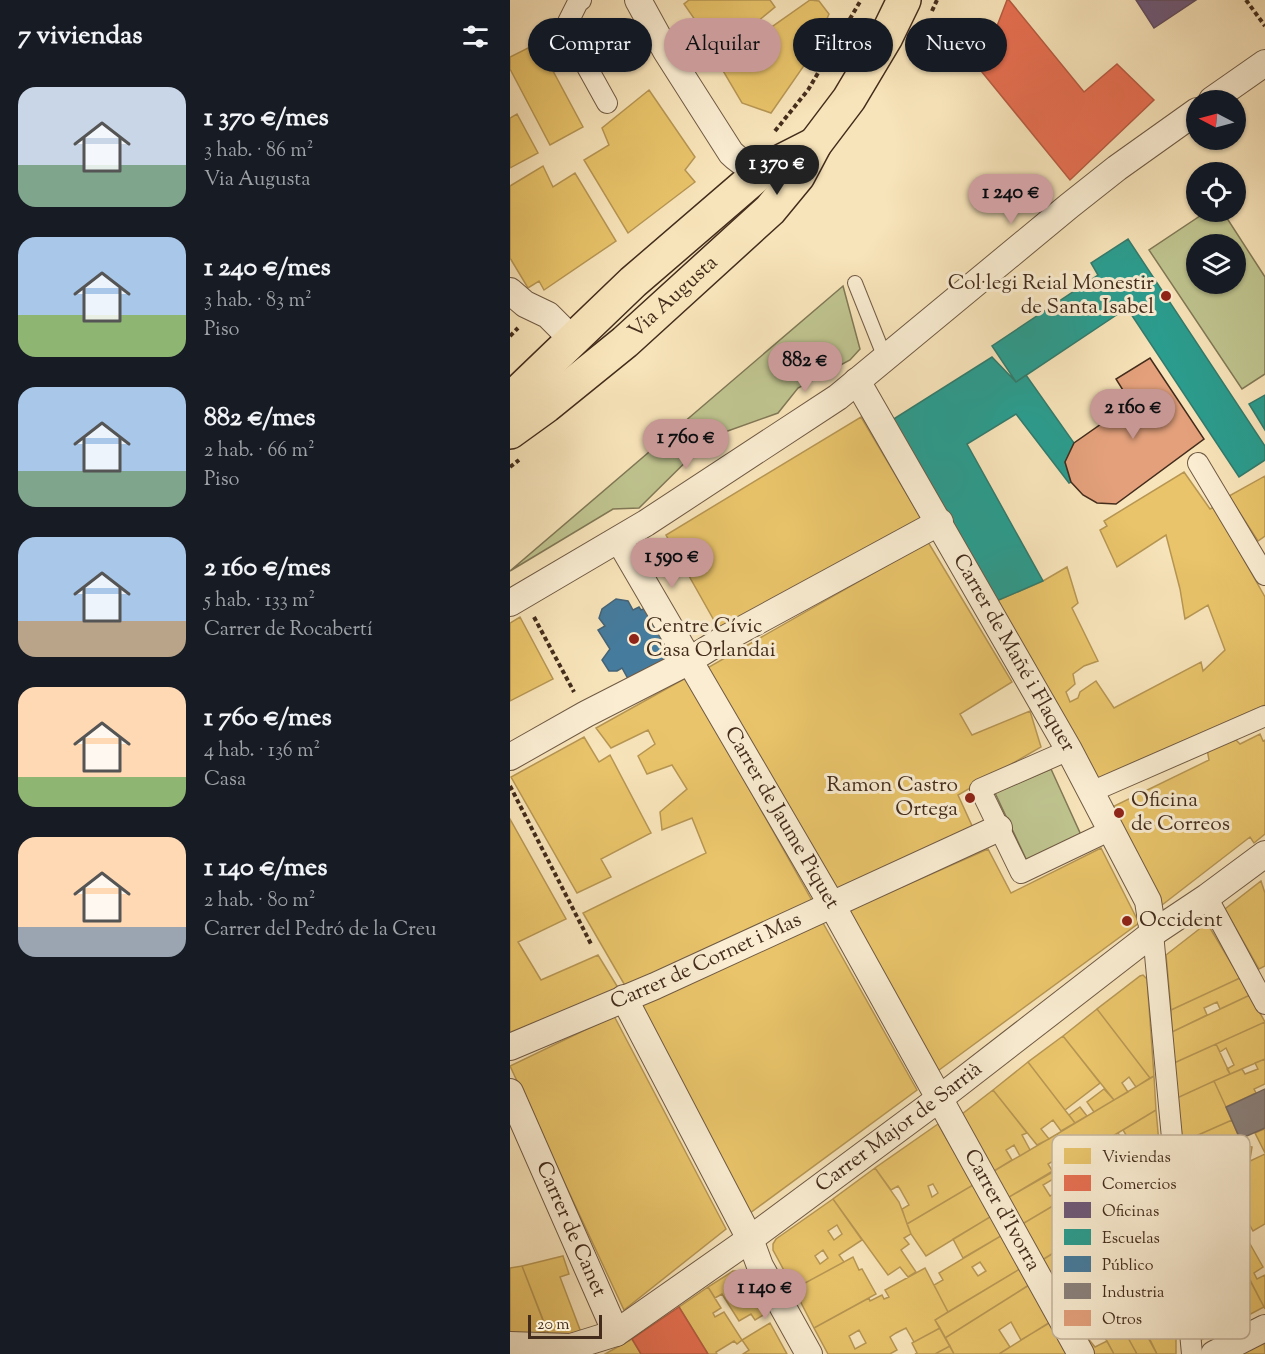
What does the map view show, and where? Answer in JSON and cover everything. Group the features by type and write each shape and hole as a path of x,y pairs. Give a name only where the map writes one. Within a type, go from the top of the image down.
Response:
{"main road":[{"name":"Via Augusta","path":"510,432 625,342 770,210 798,176 814,144 849,99 886,37 904,0"},
{"name":"Via Augusta","path":"510,400 657,260 762,171 814,144"}],"street":[{"path":"581,0 568,22 572,40 608,103"},
{"path":"638,0 666,51 731,153 740,162 762,171 798,176"},
{"path":"1226,90 1265,63"},
{"path":"521,609 619,540 778,438 857,381 1069,206 1186,119"},
{"path":"513,294 548,315 572,339"},
{"name":"Carrer de Mañé i Flaquer","path":"857,381 1069,750 1148,901 1153,933"},
{"path":"1198,463 1262,562"},
{"path":"510,757 940,522"},
{"name":"Carrer de Jaume Piquet","path":"619,540 940,1098"},
{"path":"1091,792 1265,716"},
{"path":"1069,750 980,789 1021,873 1111,830"},
{"name":"Carrer de Cornet i Mas","path":"510,1047 656,986 999,828"},
{"name":"Carrer Major de Sarrià","path":"510,1345 571,1347 616,1333 750,1239 940,1098 1153,933 1265,854"},
{"path":"1207,897 1265,1004"},
{"path":"1153,933 1172,1135"},
{"path":"624,998 750,1239 760,1266 809,1354"},
{"name":"Carrer de Canet","path":"510,1092 616,1333"},
{"name":"Carrer d'Ivorra","path":"940,1098 1052,1301"},
{"path":"1250,1336 1265,1328"},
{"name":"Carrer d'Ivorra","path":"1073,1339 1081,1354"},
{"path":"1191,1339 1192,1354"},
{"path":"1214,1354 1243,1339"}],"lane":[{"path":"855,283 885,358"}],"path":[{"path":"773,133 808,90 861,0"},
{"path":"1246,0 1265,26"},
{"path":"521,609 586,714"},
{"path":"510,786 591,944"}],"green space":[{"path":"1191,222 1229,222 1237,234 1186,234 1186,294 1246,294 1246,248 1265,277 1265,374 1242,389 1149,250"},
{"path":"843,286 860,349 850,360 798,388 778,413 711,437 639,508 613,509 510,571"},
{"path":"1051,769 1081,835 1027,861 995,793"}],"building: Viviendas":[{"path":"689,0 770,0 775,7 762,18 694,18 684,4"},
{"path":"810,0 819,1 829,14 827,18 793,18 793,72 800,72 771,113 742,103 724,72 781,72 781,20"},
{"path":"528,48 528,72 554,72 583,127 550,145 510,69 510,57"},
{"path":"649,90 695,157 685,170 695,182 628,233 584,160 609,145 602,128"},
{"path":"517,114 538,153 510,168 510,118"},
{"path":"543,166 553,187 575,173 616,241 544,290 539,281 528,288 510,258 510,186"},
{"path":"861,417 921,518 720,631 666,535"},
{"path":"1184,472 1210,509 1214,507 1265,597 1265,705 1092,781 994,602 1043,581 1067,567 1078,603 1072,608 1098,661 1084,666 1073,674 1075,684 1066,692 1070,702 1078,698 1080,692 1096,681 1114,708 1201,662 1203,671 1225,650 1208,605 1185,619 1166,535 1117,567 1100,530 1107,526 1104,521"},
{"path":"1265,476 1265,536 1258,541 1229,496"},
{"path":"928,542 1012,682 960,714 972,735 1030,711 1041,747 958,795 973,828 832,896 702,671"},
{"path":"520,617 553,679 510,701 510,623"},
{"path":"684,679 691,685 815,906 627,989 583,913 706,853 692,818 662,830 660,812 687,789 672,765 647,774 638,756 655,744 648,730 611,748 596,728"},
{"path":"1260,734 1263,741 1265,740 1265,834 1254,843 1250,837 1162,905 1156,903 1108,809 1209,760 1207,749 1236,740 1240,744"},
{"path":"584,737 599,762 610,755 651,833 601,859 611,877 577,893 511,777"},
{"path":"510,819 566,919 518,942 541,980 598,955 620,991 510,1038"},
{"path":"1101,848 1139,923 935,1073 843,915 988,849 1011,893"},
{"path":"1261,881 1265,893 1265,966 1259,969 1225,909"},
{"path":"823,923 917,1090 746,1216 635,1006"},
{"path":"1207,923 1240,978 1171,1010 1166,955"},
{"path":"1143,975 1147,979 1154,1076 1150,1078 1097,1009"},
{"path":"1240,978 1250,995 1220,1009 1217,1002 1204,1008 1207,1015 1172,1032 1171,1010"},
{"path":"1250,995 1265,1022 1174,1063 1172,1032"},
{"path":"1097,1009 1150,1078 1136,1087 1129,1077 1122,1083 1128,1092 1114,1100 1063,1036"},
{"path":"614,1016 726,1229 624,1310 510,1066"},
{"path":"1265,1022 1265,1059 1230,1074 1227,1069 1234,1065 1226,1048 1220,1052 1216,1044"},
{"path":"1063,1036 1100,1083 1065,1110 1028,1062"},
{"path":"1216,1044 1230,1074 1177,1098 1174,1063"},
{"path":"1265,1059 1265,1084 1254,1089 1256,1093 1226,1107 1214,1081 1242,1069 1245,1074 1258,1069 1255,1063"},
{"path":"1028,1062 1075,1123 1061,1131 1053,1120 1041,1129 1049,1139 1037,1145 993,1090"},
{"path":"1154,1076 1156,1110 1114,1135 1057,1134"},
{"path":"1214,1081 1232,1120 1198,1135 1179,1135 1177,1098"},
{"path":"1104,1089 1114,1100 1094,1112 1087,1102"},
{"path":"993,1090 1027,1133 1022,1135 1030,1150 1020,1156 1014,1145 1006,1150 1012,1160 989,1174 957,1118"},
{"path":"1080,1107 1087,1116 1075,1123 1069,1115"},
{"path":"1156,1110 1158,1135 1126,1135 1123,1130"},
{"path":"1232,1120 1238,1135 1198,1135"},
{"path":"938,1124 973,1185 907,1224 902,1209 909,1205 900,1189 898,1186 891,1190 875,1168","holes":["933,1184 938,1193 932,1197 928,1186"]},
{"path":"1264,1129 1265,1131 1265,1153 1255,1133"},
{"path":"1052,1137 1052,1162 1048,1164 1052,1173 1004,1200 989,1174"},
{"path":"1265,1154 1265,1224 1253,1231 1250,1226 1250,1161"},
{"path":"875,1168 899,1202 911,1234 904,1238 909,1244 901,1250 916,1272 908,1277 900,1267 888,1275 833,1199"},
{"path":"1052,1171 1052,1180 1043,1185 1050,1196 1052,1195 1052,1206 1019,1226 1004,1200"},
{"path":"973,1185 990,1217 926,1256 907,1224"},
{"path":"833,1199 862,1240 839,1255 844,1262 794,1289 773,1250 776,1239","holes":["837,1225 842,1234 834,1240 828,1231","823,1250 828,1258 820,1264 815,1256"]},
{"path":"1052,1206 1052,1254 1039,1262 1019,1226"},
{"path":"995,1214 1006,1233 963,1258 953,1239"},
{"path":"1004,1234 1023,1267 948,1312 934,1285 943,1280 939,1273","holes":["980,1262 986,1271 978,1276 972,1267"]},
{"path":"1250,1244 1263,1267 1254,1273 1257,1279 1265,1275 1265,1309 1250,1280"},
{"path":"1052,1254 1052,1286 1039,1262"},
{"path":"563,1256 569,1274 560,1277 582,1335 551,1340 522,1266"},
{"path":"853,1257 876,1294 814,1328 794,1289"},
{"path":"522,1266 547,1331 525,1338 510,1336 510,1268"},
{"path":"1023,1267 1032,1283 945,1338 935,1320"},
{"path":"925,1268 948,1312 935,1320 940,1328 914,1342 906,1328 896,1333 890,1337 897,1350 890,1354 828,1354 814,1328 869,1298 870,1301 882,1295 884,1299 889,1297 885,1290","holes":["859,1330 866,1343 855,1349 849,1336"]},
{"path":"733,1271 741,1273 765,1314 755,1320 751,1314 739,1321 722,1294 715,1298 708,1287"},
{"path":"1250,1280 1264,1307 1250,1314"},
{"path":"1034,1282 1052,1312 1052,1321 1021,1340 1011,1322 999,1330 1010,1347 999,1354 954,1354 945,1338"},
{"path":"708,1287 721,1308 713,1313 715,1317 724,1312 742,1340 737,1344 734,1341 716,1352 717,1354 708,1354 679,1307"},
{"path":"1050,1322 1052,1339 1060,1339 1068,1354 999,1354"},
{"path":"770,1323 787,1354 743,1354 749,1350 742,1340"},
{"path":"940,1328 950,1346 935,1354 915,1354 917,1353 912,1343"},
{"path":"632,1339 641,1354 605,1354"},
{"path":"1082,1339 1088,1339 1095,1347 1107,1341 1114,1354 1090,1354"},
{"path":"1106,1339 1129,1339 1137,1354 1114,1354"},
{"path":"1129,1339 1150,1339 1157,1354 1137,1354"},
{"path":"1149,1339 1176,1339 1176,1354 1157,1354"},
{"path":"1264,1341 1265,1354 1238,1354"},
{"path":"950,1346 954,1354 935,1354"}],"building: Comercios":[{"path":"1009,0 1084,92 1117,64 1154,100 1070,180 982,72 1007,72 1007,18 1000,18"},
{"path":"679,1307 708,1354 641,1354 632,1339"}],"building: Oficinas":[{"path":"1136,0 1196,0 1154,28"}],"building: Escuelas":[{"path":"1128,239 1265,446 1265,460 1239,477 1127,308 1016,382 992,346 1098,275 1091,263"},
{"path":"992,357 1016,382 1026,375 1074,443 1065,462 1071,482 1069,483 1016,414 967,444 1043,581 994,602 892,420"},
{"path":"1265,395 1265,430 1249,404"}],"building: Público":[{"name":"Centre Cívic Casa Orlandai","path":"616,599 628,601 633,610 639,607 641,610 646,608 678,662 632,686 622,668 609,671 602,660 610,649 598,630 605,626 599,618 602,609"}],"building: Industria":[{"path":"1265,1089 1265,1128 1249,1135 1238,1135 1226,1107"}],"building: Otros":[{"path":"1150,358 1204,439 1116,504 1097,503 1083,495 1071,482 1065,462 1074,443 1131,403 1116,379"}],"place":[{"name":"Col·legi Reial Monestir de Santa Isabel","path":"1166,296"},
{"name":"Centre Cívic Casa Orlandai","path":"634,639"},
{"name":"Ramon Castro Ortega","path":"970,798"},
{"name":"Oficina de Correos","path":"1119,813"},
{"name":"Occident","path":"1127,921"}]}
